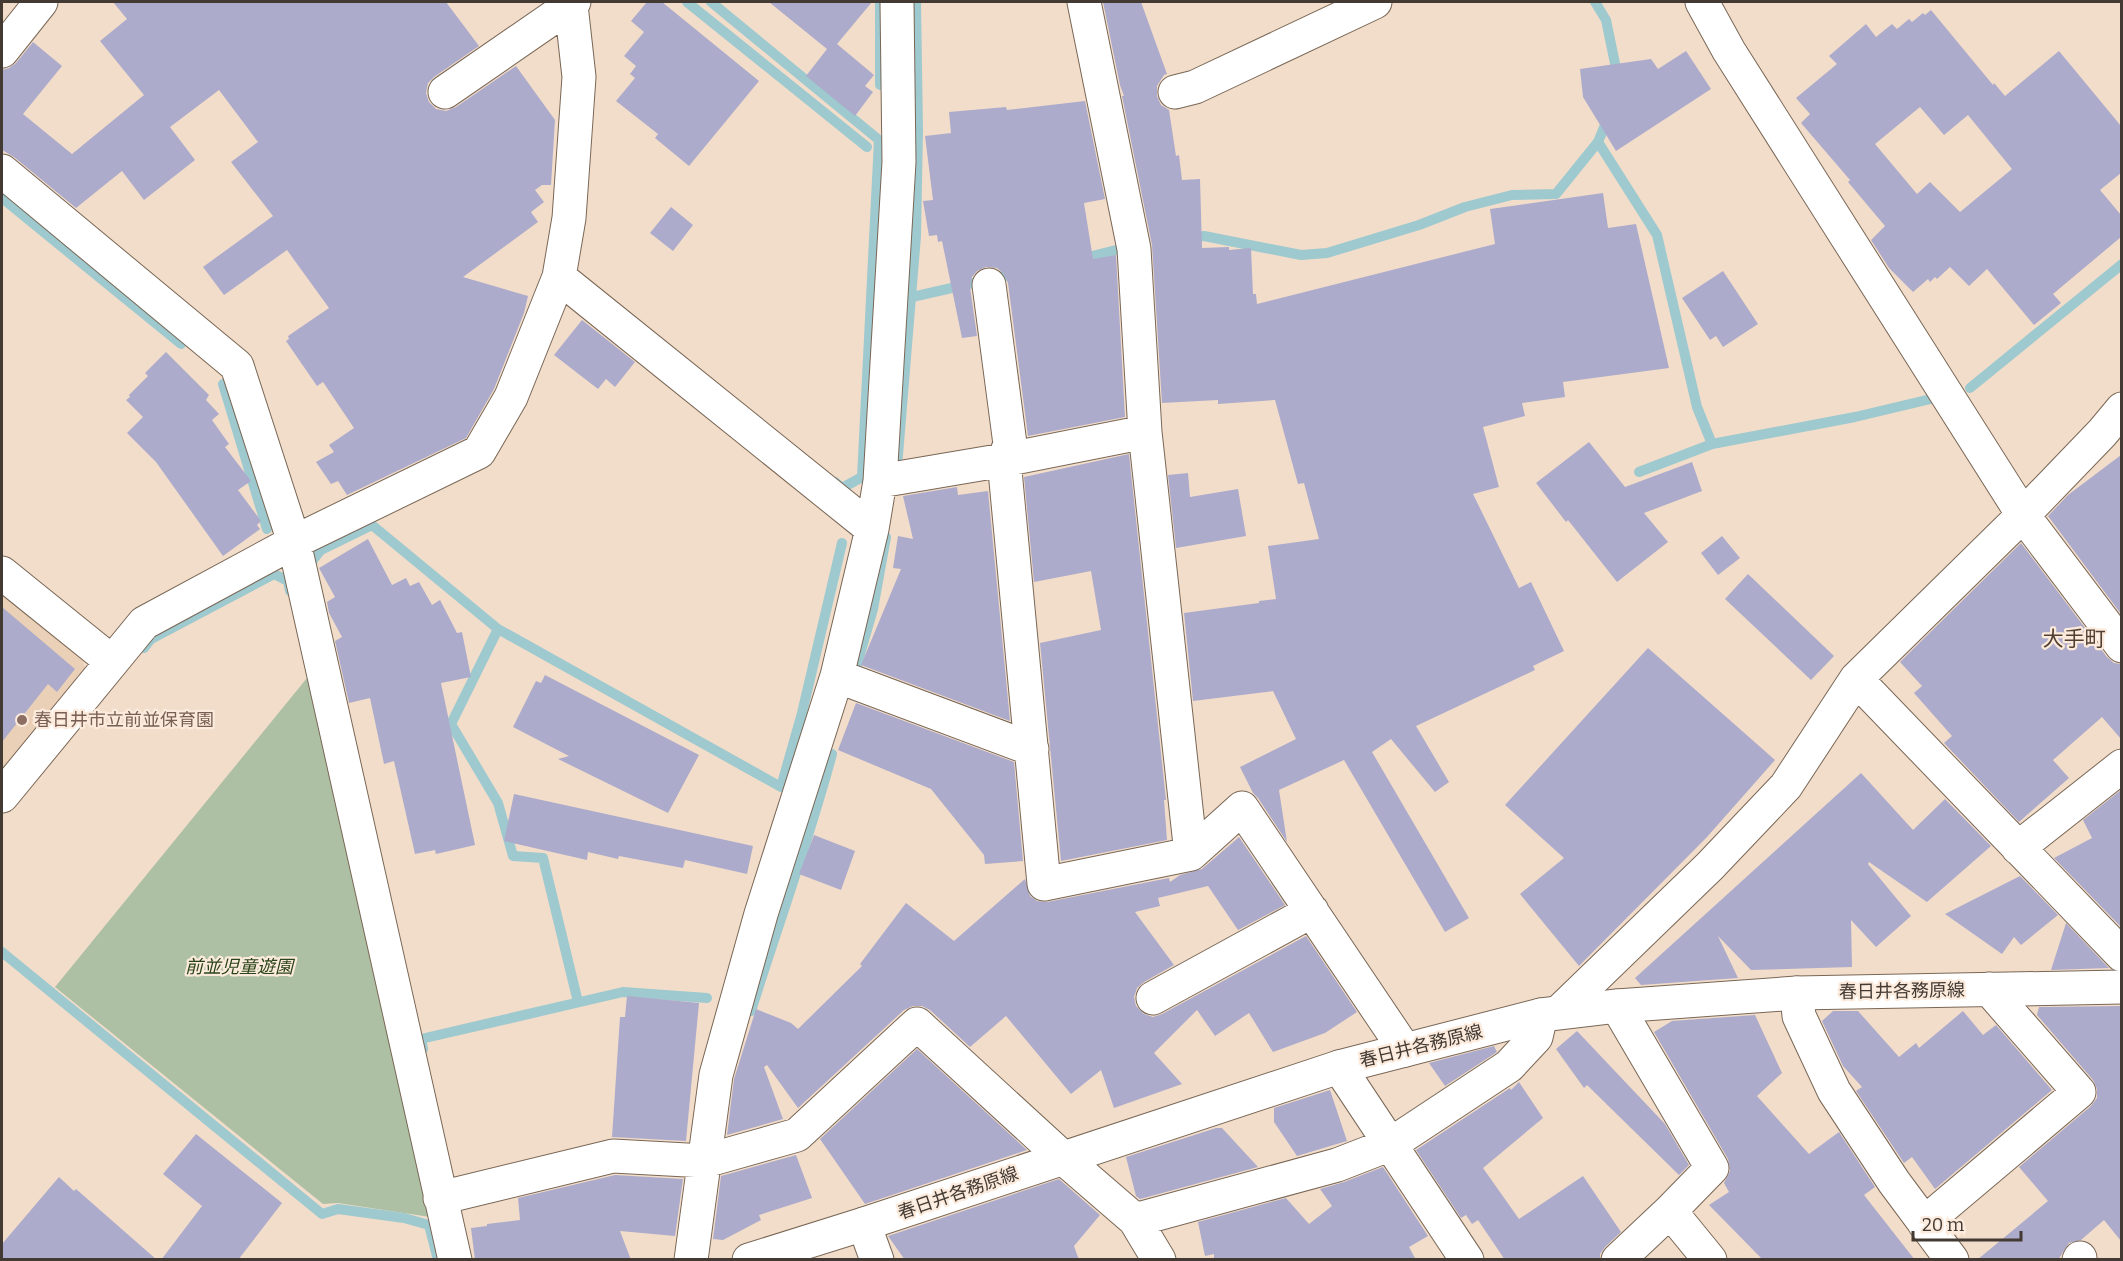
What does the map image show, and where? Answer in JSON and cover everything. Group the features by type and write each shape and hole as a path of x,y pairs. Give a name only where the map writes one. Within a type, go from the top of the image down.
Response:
{"street":[{"path":"2,51 41,2"},
{"path":"692,1260 716,1076 761,914 837,676 872,529 880,481 898,162 897,2"},
{"path":"1084,2 1134,249 1145,432 1191,854"},
{"path":"1174,92 1195,87 1375,2"},
{"path":"1702,2 1729,51 2023,515 2121,646"},
{"path":"445,92 573,3"},
{"path":"2,795 144,623 294,542 479,452 510,397 559,277 569,218 579,76 573,3"},
{"path":"2,171 237,366 294,542 455,1260"},
{"path":"559,277 872,529"},
{"path":"989,285 1010,444 1004,460 1044,884 1191,854 1242,808 1405,1050"},
{"path":"1135,1220 1337,1165 1391,1144 1509,1066 1536,1037 1550,1013 1710,866 1786,786 1856,679 2023,515 2102,433 2121,409"},
{"path":"880,481 1004,460 1145,432"},
{"path":"2,573 111,661"},
{"path":"837,676 1032,749"},
{"path":"1856,679 2121,955"},
{"path":"2018,848 2121,766"},
{"path":"1153,998 1312,911"},
{"name":"春日井各務原線","path":"749,1260 1340,1067 1550,1013 1797,993 2121,987"},
{"path":"1924,1222 2079,1092 1989,988"},
{"path":"1797,993 1799,1016 1834,1091 1894,1182 1952,1260"},
{"path":"1617,1006 1712,1168 1670,1212 1618,1260"},
{"path":"440,1198 613,1156 705,1161 797,1135 917,1024 1062,1157 1135,1220 1159,1260"},
{"path":"1340,1067 1467,1260"},
{"path":"1670,1212 1710,1260"},
{"path":"864,1224 877,1260"}],"shaded area":[{"name":"春日井市立前並保育園","path":"2,589 80,653 85,668 2,771"}],"green space":[{"name":"前並児童遊園","path":"307,678 430,1217 338,1203 323,1204 55,987"}],"building":[{"path":"113,2 446,2 479,46 428,83 426,93 429,102 436,109 446,111 456,107 516,66 555,120 551,185 542,185 535,190 544,202 531,212 538,222 463,277 528,296 524,313 494,389 466,438 347,495 338,481 331,484 316,462 334,452 329,445 354,428 323,382 317,386 286,341 289,339 288,336 329,308 287,250 224,295 203,267 273,216 231,162 258,142 219,90 170,127 195,160 144,200 122,171 76,208 14,157 2,150 2,70 16,63 33,42 62,66 23,114 72,154 144,95 100,41 127,19"},
{"path":"647,2 662,2 759,81 689,166 655,138 658,134 616,101 635,78 630,74 636,66 624,56 644,32 631,21"},
{"path":"769,2 872,2 837,44 874,75 865,86 873,92 855,116 806,76 827,49"},
{"path":"1103,2 1141,2 1167,74 1157,86 1157,96 1161,105 1169,110 1182,180 1200,179 1202,248 1229,247 1229,250 1251,248 1253,294 1256,294 1257,304 1495,244 1490,209 1603,193 1608,228 1636,224 1669,368 1563,382 1565,397 1522,403 1525,416 1483,427 1499,487 1473,494 1519,588 1531,582 1564,651 1533,666 1535,670 1416,726 1449,782 1435,792 1391,739 1372,752 1469,918 1445,932 1344,760 1279,790 1287,842 1253,793 1240,767 1296,739 1273,691 1193,701 1184,613 1276,599 1268,546 1319,539 1304,483 1298,484 1275,400 1218,404 1218,400 1162,403 1152,245 1122,96 1124,96"},
{"path":"1931,10 1993,85 1994,83 2005,96 2059,51 2121,126 2121,173 2100,190 2121,215 2121,237 2053,294 2061,303 2034,325 1987,269 1969,286 1950,267 1937,279 1935,277 1930,282 1928,279 1913,292 1889,268 1871,240 1885,226 1848,182 1850,180 1801,123 1810,114 1796,98 1837,64 1829,56 1866,24 1876,37 1892,24 1897,29 1909,19 1912,22 1923,13 1925,15","holes":["1920,107 1944,135 1968,115 2012,169 1960,212 1930,182 1917,194 1875,144"]},
{"path":"1686,51 1711,89 1616,151 1583,97 1580,69 1651,59 1658,69"},
{"path":"1085,101 1105,199 1084,203 1093,259 1116,255 1125,417 1028,436 1008,283 1004,274 997,268 986,267 977,271 972,277 970,287 977,336 962,338 942,241 938,242 937,235 929,236 923,201 933,200 925,136 951,133 949,112 1006,107 1007,110"},
{"path":"671,207 693,225 673,251 650,233"},
{"path":"1723,271 1758,324 1723,347 1716,336 1710,340 1682,298"},
{"path":"582,320 635,362 615,387 606,379 598,389 554,355"},
{"path":"166,352 209,395 206,400 219,414 212,420 229,444 225,447 251,481 238,490 261,521 257,525 260,529 223,556 156,462 127,433 143,417 126,400 148,376 145,373"},
{"path":"1589,442 1625,487 1692,462 1702,491 1644,513 1668,542 1617,582 1536,483"},
{"path":"1129,454 1166,800 1164,800 1167,840 1061,861 1040,643 1101,630 1091,571 1034,582 1024,477"},
{"path":"2121,455 2121,614 2048,516 2068,495"},
{"path":"1188,473 1190,497 1238,489 1246,536 1176,548 1168,475"},
{"path":"957,487 958,495 988,491 1010,721 861,665 901,569 893,568 898,536 913,539 903,496"},
{"path":"1722,536 1740,558 1718,575 1701,553"},
{"path":"368,539 392,585 406,578 410,586 419,582 432,605 440,600 457,633 462,632 471,677 441,683 475,845 436,854 435,850 415,854 394,761 384,764 370,698 349,703 335,641 342,637 329,613 327,602 335,597 319,568"},
{"path":"2021,543 2107,657 2114,663 2121,664 2121,739 2102,717 2053,760 2069,778 2019,822 1944,743 1952,736 1914,693 1922,686 1900,662"},
{"path":"1748,574 1834,656 1811,680 1725,599"},
{"path":"2,607 75,669 57,692 48,684 2,742"},
{"path":"1648,648 1775,760 1707,837 1579,966 1520,894 1564,858 1505,805"},
{"path":"545,675 699,755 668,813 558,759 569,756 513,727 536,681 541,683"},
{"path":"856,703 1014,762 1023,861 985,864 984,855 931,789 838,750"},
{"path":"1861,773 1913,830 1945,799 1991,846 1927,902 1869,862 1868,864 1911,916 1876,947 1851,920 1852,967 1751,970 1718,936 1738,978 1641,985 1635,978"},
{"path":"2121,790 2121,927 2054,858 2092,838 2083,820"},
{"path":"514,794 753,846 747,874 685,860 683,868 619,856 618,859 588,852 587,860 504,841"},
{"path":"814,835 855,851 841,890 799,874"},
{"path":"1239,837 1285,905 1238,930 1208,886 1158,898 1160,906 1135,912 1174,965 1137,988 1134,997 1136,1006 1144,1014 1153,1017 1162,1014 1306,936 1357,1012 1325,1033 1273,1052 1249,1013 1215,1036 1197,1010 1154,1053 1182,1084 1114,1108 1101,1070 1071,1094 1006,1016 970,1047 930,1010 922,1006 913,1006 904,1010 798,1108 767,1065 764,1067 783,1119 727,1135 734,1079 756,1009 791,1023 798,1029 862,966 860,964 906,903 954,941 1025,879 1030,896 1037,901 1047,902 1169,878 1170,882 1180,875 1202,869"},
{"path":"2020,876 2058,915 2021,945 2014,937 2002,954 1945,914"},
{"path":"2066,923 2109,968 2051,970"},
{"path":"627,996 699,1003 686,1141 612,1137 620,1017 625,1017"},
{"path":"2121,1006 2121,1241 2104,1220 2081,1240 2069,1243 2058,1260 1977,1260 2048,1201 2019,1167 2091,1106 2097,1098 2097,1089 2093,1080 2037,1015 2039,1007"},
{"path":"1833,1011 1858,1011 1899,1057 1916,1043 1919,1048 1963,1011 1983,1035 1996,1025 2052,1090 1935,1189 1912,1157 1904,1163 1856,1091 1862,1087 1843,1066 1822,1021"},
{"path":"1755,1015 1782,1073 1757,1096 1809,1154 1839,1132 1875,1187 1864,1195 1915,1260 1763,1260 1709,1205 1729,1192 1724,1183 1730,1171 1728,1159 1654,1032 1672,1021"},
{"path":"1577,1031 1665,1124 1689,1165 1679,1175 1587,1085 1584,1088 1556,1049"},
{"path":"1494,1046 1497,1052 1445,1086 1429,1063"},
{"path":"917,1049 1027,1150 865,1204 820,1139"},
{"path":"1519,1082 1543,1118 1483,1168 1519,1219 1583,1176 1621,1232 1605,1247 1600,1254 1600,1260 1505,1260 1478,1220 1472,1224 1466,1215 1461,1218 1416,1150 1510,1088 1511,1090"},
{"path":"1330,1090 1347,1141 1297,1156 1274,1122 1274,1108"},
{"path":"1222,1128 1258,1167 1140,1199 1136,1196 1126,1157"},
{"path":"196,1134 282,1203 238,1260 161,1260 202,1206 163,1174"},
{"path":"796,1155 812,1198 759,1215 761,1220 723,1240 713,1239 721,1176"},
{"path":"1383,1167 1428,1236 1409,1247 1416,1260 1214,1260 1214,1254 1205,1256 1198,1222 1286,1198 1309,1224 1332,1206 1320,1189"},
{"path":"615,1175 683,1179 675,1236 620,1231 631,1260 475,1260 471,1228 520,1220 518,1198"},
{"path":"59,1177 74,1191 76,1189 157,1260 2,1260 2,1244"},
{"path":"1059,1179 1100,1215 1074,1246 1079,1260 905,1260 888,1236"}],"waterway":[{"path":"687,2 867,147"},
{"path":"711,2 879,140 862,477 842,488 835,482"},
{"path":"880,2 880,85"},
{"path":"897,467 916,236 918,131 916,2"},
{"path":"1595,2 1606,20 1618,78"},
{"path":"1608,118 1598,142 1657,235 1697,407 1712,444"},
{"path":"1189,238 1204,236 1301,255 1327,253 1419,225 1465,207 1512,195 1556,194 1598,142"},
{"path":"2,198 181,344"},
{"path":"1080,259 1120,249"},
{"path":"1970,388 2122,264"},
{"path":"912,297 1018,273"},
{"path":"223,384 267,529"},
{"path":"1639,472 1712,444 1855,417 1935,398"},
{"path":"313,560 321,550 372,525 498,629 781,787 802,713 842,543"},
{"path":"856,668 873,609 886,537"},
{"path":"144,648 151,639 274,574 288,581 290,591"},
{"path":"498,629 451,724 498,803 513,856 543,858 578,1002"},
{"path":"751,1011 832,754"},
{"path":"2,952 322,1214 338,1209 404,1218 429,1225 438,1260"},
{"path":"423,1049 421,1039 623,992 707,998"}],"place":[{"name":"春日井市立前並保育園","path":"22,720"}],"district":[{"name":"大手町","path":"2074,639"}]}
